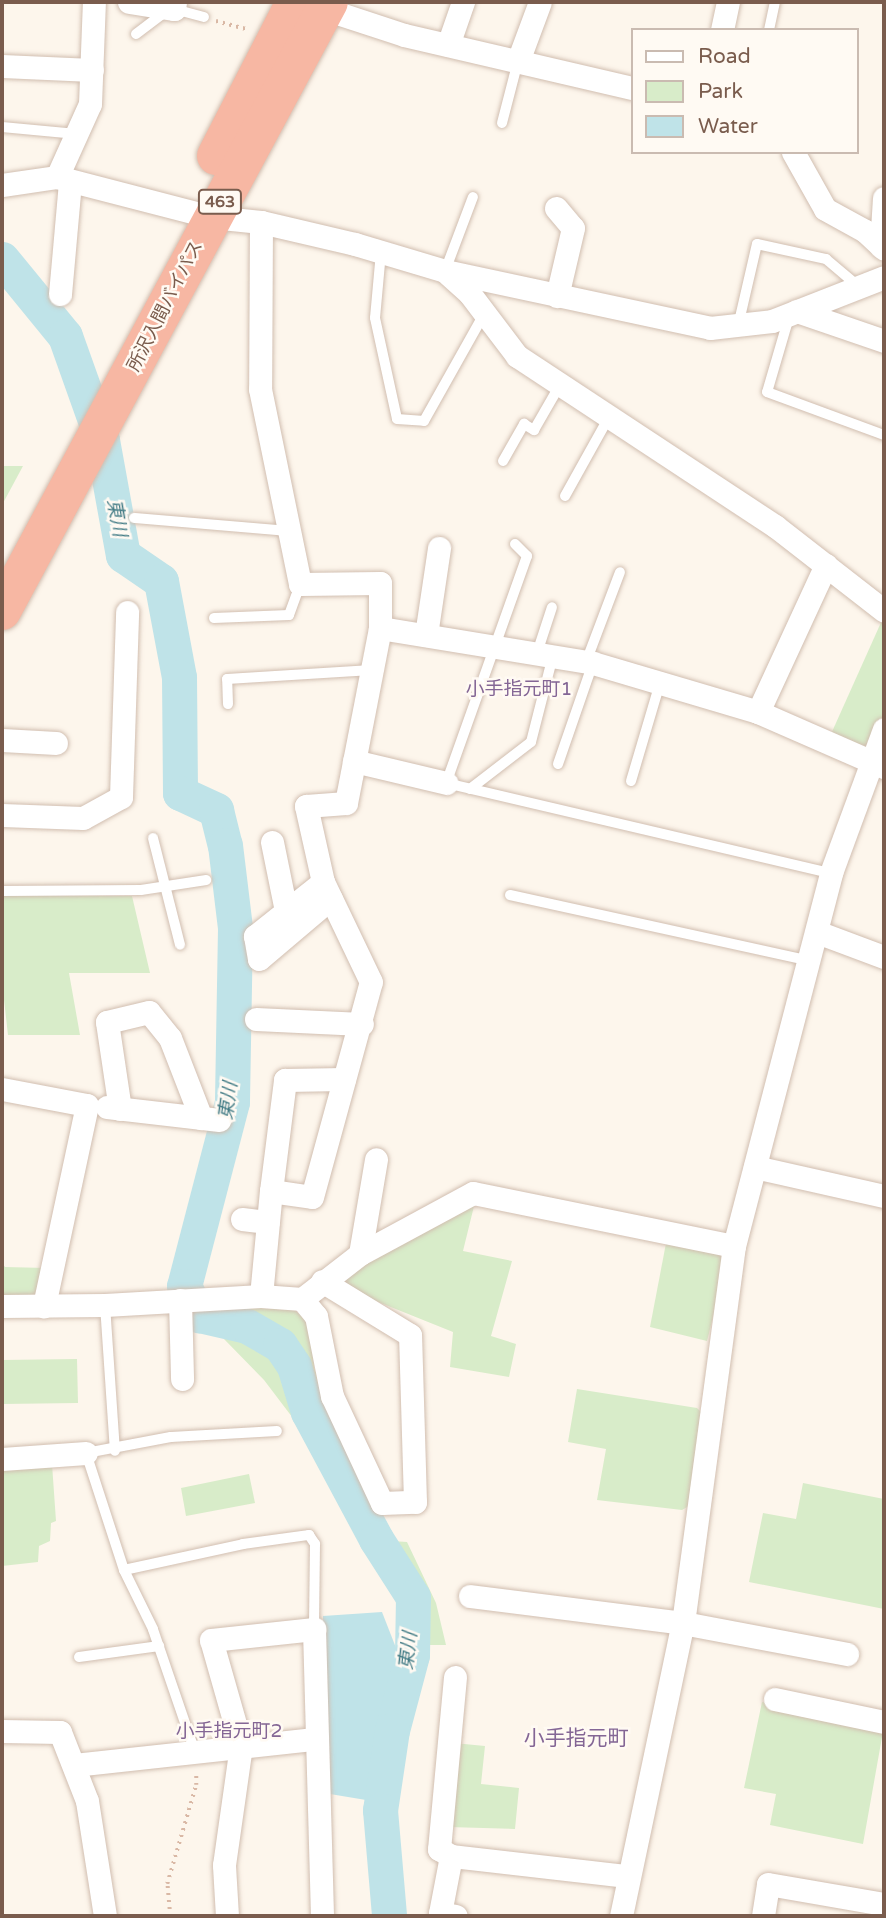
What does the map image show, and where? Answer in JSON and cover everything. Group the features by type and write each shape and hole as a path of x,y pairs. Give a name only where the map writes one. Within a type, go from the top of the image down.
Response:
{"highway":[{"name":"所沢入間バイパス","path":"2,556 108,359 200,214 317,4"},
{"name":"所沢入間バイパス","path":"2,611 114,404 200,214"}],"street":[{"path":"60,294 63,179 89,104 93,2"},
{"path":"129,2 171,6"},
{"path":"448,45 463,2"},
{"path":"518,61 540,2"},
{"path":"722,28 728,2"},
{"path":"317,4 448,45 630,88"},
{"path":"2,66 92,70"},
{"path":"794,154 825,209 883,248"},
{"path":"2,185 63,179 200,214 261,222 445,271 710,328 738,326 794,312 884,277"},
{"path":"883,248 884,198"},
{"path":"556,208 573,228 556,296"},
{"path":"261,222 260,389 292,531 300,584 380,583 380,628 346,803 306,806 327,890 371,982 362,1024 312,1197 271,1191"},
{"path":"445,271 484,313 517,356 611,414 826,565 884,611"},
{"path":"794,312 884,341"},
{"path":"426,635 439,548"},
{"path":"758,712 826,565"},
{"path":"2,814 83,818 121,797 127,612"},
{"path":"380,628 589,662 758,712 877,764"},
{"path":"621,1916 627,1876 682,1622 734,1246 831,873 877,764 884,729"},
{"path":"2,740 56,743"},
{"path":"354,761 446,783"},
{"path":"272,842 286,911"},
{"path":"327,890 259,959 255,936 286,911 327,890"},
{"path":"817,932 884,957"},
{"path":"2,1089 87,1105 120,1109 210,1119 170,1038 149,1012 107,1022 120,1109"},
{"path":"256,1019 362,1024"},
{"path":"261,1296 285,1080 344,1079"},
{"path":"44,1306 87,1105"},
{"path":"360,1254 376,1159"},
{"path":"755,1167 884,1196"},
{"path":"2,1306 105,1306 261,1296 302,1299 360,1254 473,1193 734,1246"},
{"path":"242,1219 268,1222"},
{"path":"302,1299 316,1316 332,1396 382,1503 415,1502 410,1335 322,1281"},
{"path":"182,1379 189,1300"},
{"path":"2,1459 86,1453"},
{"path":"470,1596 682,1622 847,1654"},
{"path":"227,1916 224,1865 241,1745 211,1640 314,1629 322,1916"},
{"path":"456,1677 439,1849 451,1856 627,1876"},
{"path":"775,1699 884,1722"},
{"path":"2,1731 60,1732 87,1801 105,1916"},
{"path":"74,1765 315,1739"},
{"path":"451,1856 440,1913 456,1916"},
{"path":"763,1916 768,1884 870,1907"}],"lane":[{"path":"769,28 775,2"},
{"path":"136,34 171,6 205,17"},
{"path":"502,123 518,61"},
{"path":"2,127 77,135"},
{"path":"445,271 473,197"},
{"path":"738,326 757,244 826,259 859,287"},
{"path":"381,252 375,318 397,419 424,421 484,313"},
{"path":"794,312 767,392 884,436"},
{"path":"503,461 524,424 534,430 561,383"},
{"path":"565,496 611,414"},
{"path":"134,518 292,531"},
{"path":"516,544 527,556 492,646 446,783 831,873"},
{"path":"558,764 620,572"},
{"path":"214,618 289,615 300,584"},
{"path":"470,789 531,742 552,607"},
{"path":"228,704 227,679 372,670"},
{"path":"631,781 660,682"},
{"path":"153,838 168,886 180,945"},
{"path":"2,891 168,886 206,880"},
{"path":"510,895 809,961"},
{"path":"105,1306 115,1451"},
{"path":"195,1752 159,1646 124,1570 86,1453 115,1451 171,1437 277,1431"},
{"path":"124,1570 243,1544 309,1535 315,1544 314,1629"},
{"path":"79,1657 159,1646"}],"path":[{"path":"205,17 261,34"},
{"path":"170,1916 167,1884 196,1785 195,1752"}],"green space":[{"path":"2,466 23,466 2,505"},
{"path":"883,618 884,716 866,749 831,734"},
{"path":"2,895 132,896 150,973 69,973 80,1035 8,1035 2,982"},
{"path":"475,1202 463,1251 512,1261 491,1336 516,1344 509,1377 450,1367 453,1332 341,1287 339,1276"},
{"path":"667,1238 729,1253 707,1341 650,1327"},
{"path":"2,1263 5,1267 46,1268 40,1294 2,1300"},
{"path":"225,1306 294,1310 312,1324 314,1368 392,1541 407,1542 436,1603 446,1645 424,1645 399,1592 361,1541 305,1434 264,1380 224,1339"},
{"path":"77,1359 78,1403 2,1404 2,1360"},
{"path":"577,1389 697,1408 704,1415 689,1506 682,1510 597,1500 606,1449 568,1442"},
{"path":"2,1464 52,1464 56,1521 51,1523 50,1541 39,1546 38,1562 2,1566"},
{"path":"249,1474 255,1503 186,1516 181,1488"},
{"path":"803,1483 884,1499 884,1609 749,1582 763,1513 796,1519"},
{"path":"762,1702 884,1726 863,1844 770,1825 776,1794 744,1788"},
{"path":"454,1743 485,1746 481,1784 519,1788 515,1829 448,1827"}],"water":[{"path":"382,1612 398,1653 366,1800 324,1793 323,1616"}],"waterway":[{"name":"東川","path":"2,259 65,336 102,440 123,555 161,581 179,677 180,793 216,810 225,845 235,928 232,1102 184,1286 199,1315 247,1326 280,1345 294,1366 308,1412 376,1539 413,1597 412,1655 392,1730 380,1810 389,1916"}],"district":[{"name":"小手指元町1","path":"519,690"},
{"name":"小手指元町2","path":"229,1732"},
{"name":"小手指元町","path":"576,1739"}]}
